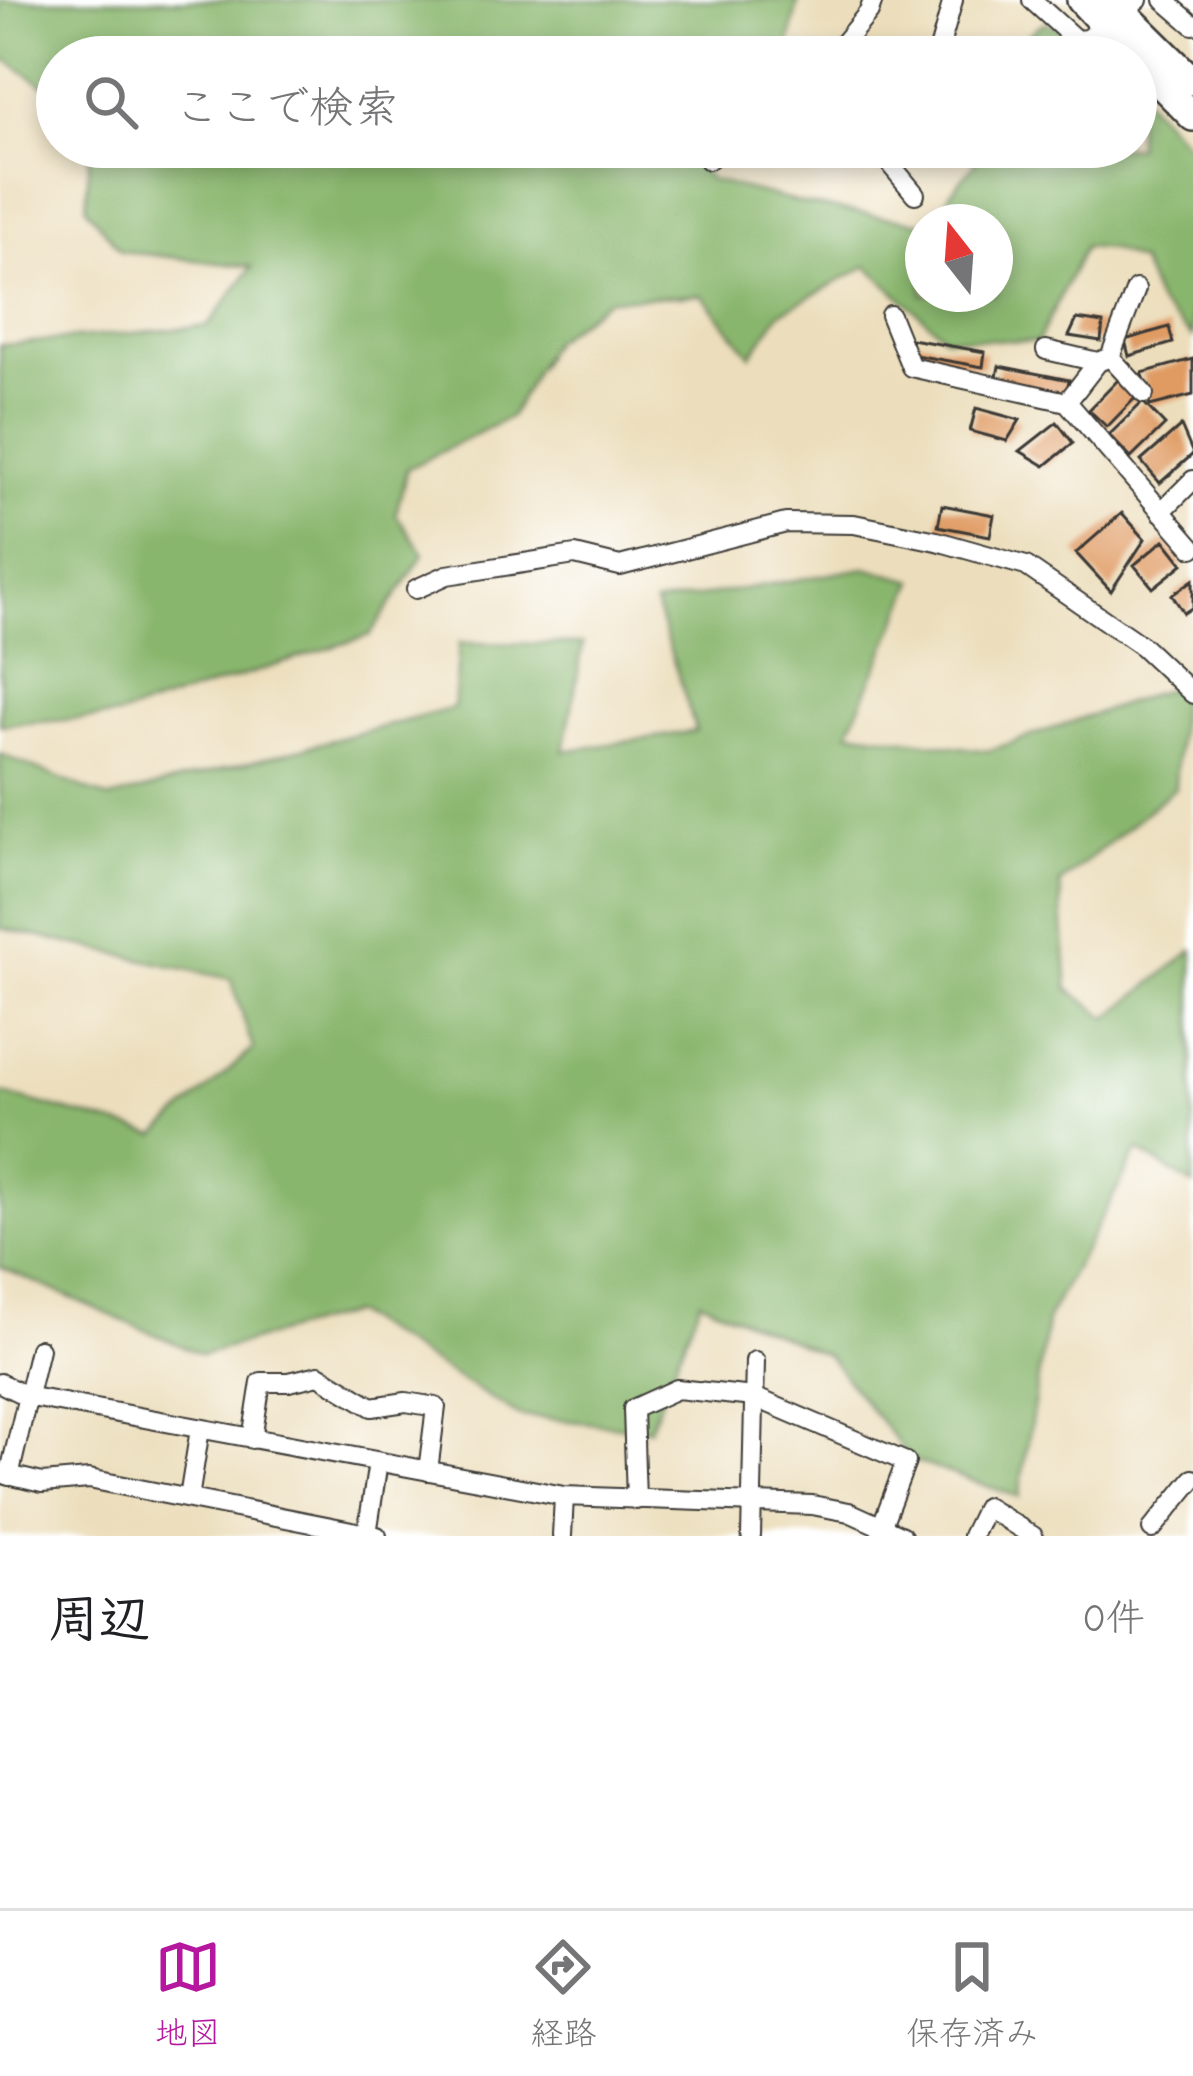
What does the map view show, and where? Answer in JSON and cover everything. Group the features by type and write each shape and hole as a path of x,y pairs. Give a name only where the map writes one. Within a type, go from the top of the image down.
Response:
{"highway":[{"path":"1081,0 1119,9 1147,36"},
{"path":"1157,46 1193,81"},
{"path":"1157,80 1193,117"}],"street":[{"path":"849,36 873,0"},
{"path":"943,36 953,0"},
{"path":"1032,0 1072,36"},
{"path":"1164,0 1193,25"},
{"path":"1090,36 1119,9"},
{"path":"893,168 915,194"},
{"path":"1067,402 1104,360 1136,289"},
{"path":"890,316 911,367 1067,402 1193,548"},
{"path":"1046,350 1104,360 1144,394"},
{"path":"1161,512 1193,480"},
{"path":"416,589 447,575 575,555 620,566 786,524 854,524 1027,566 1142,646 1193,694"},
{"path":"39,1349 4,1475 42,1484 89,1479 372,1535 378,1462"},
{"path":"751,1536 754,1360"},
{"path":"252,1438 261,1382 319,1375 373,1407 406,1402 436,1407 428,1471"},
{"path":"0,1383 26,1396 565,1496 812,1505 849,1512 902,1536"},
{"path":"636,1499 633,1409 677,1388 754,1397 906,1462 882,1525"},
{"path":"189,1498 200,1429"},
{"path":"1152,1529 1193,1479"},
{"path":"562,1536 565,1496"},
{"path":"972,1536 986,1507 1033,1536"}],"green space":[{"path":"0,0 798,0 791,36 36,36 36,80 0,56"},
{"path":"1045,22 1075,36 1027,36"},
{"path":"1157,112 1193,151 1193,337 1158,304 1140,262 1110,249 1084,247 1038,342 945,337 918,312 1013,312 1013,204 946,204 972,168 1157,168"},
{"path":"89,168 699,168 710,180 804,204 905,220 905,301 867,266 780,313 751,355 702,295 608,299 552,341 510,417 407,469 396,514 424,554 370,635 119,716 0,725 0,345 208,326 252,267 121,251 86,207"},
{"path":"865,568 915,581 849,731 988,751 1181,684 1175,788 1060,883 1068,989 1108,1018 1193,950 1193,1186 1138,1150 1048,1317 1019,1497 911,1460 828,1356 700,1301 649,1429 520,1416 351,1313 202,1355 0,1267 0,1093 156,1135 253,1049 231,979 0,928 0,754 110,799 454,708 459,643 583,644 564,751 696,731 655,604"}],"building":[{"path":"1077,319 1103,323 1101,341 1069,336"},
{"path":"1169,327 1173,343 1129,356 1125,340"},
{"path":"911,339 985,352 983,367 909,354"},
{"path":"1193,359 1193,395 1150,406 1142,373"},
{"path":"999,366 1069,380 1066,396 996,382"},
{"path":"1119,379 1137,396 1107,427 1089,410"},
{"path":"1143,402 1165,425 1131,458 1109,435"},
{"path":"976,408 1020,420 1007,441 970,431"},
{"path":"1057,422 1073,443 1045,466 1020,451"},
{"path":"1181,426 1193,454 1160,483 1141,461"},
{"path":"942,505 994,515 990,536 938,526"},
{"path":"1122,513 1145,539 1111,591 1076,553"},
{"path":"1164,540 1183,564 1153,588 1134,565"},
{"path":"1193,580 1193,607 1184,613 1172,595"}]}
